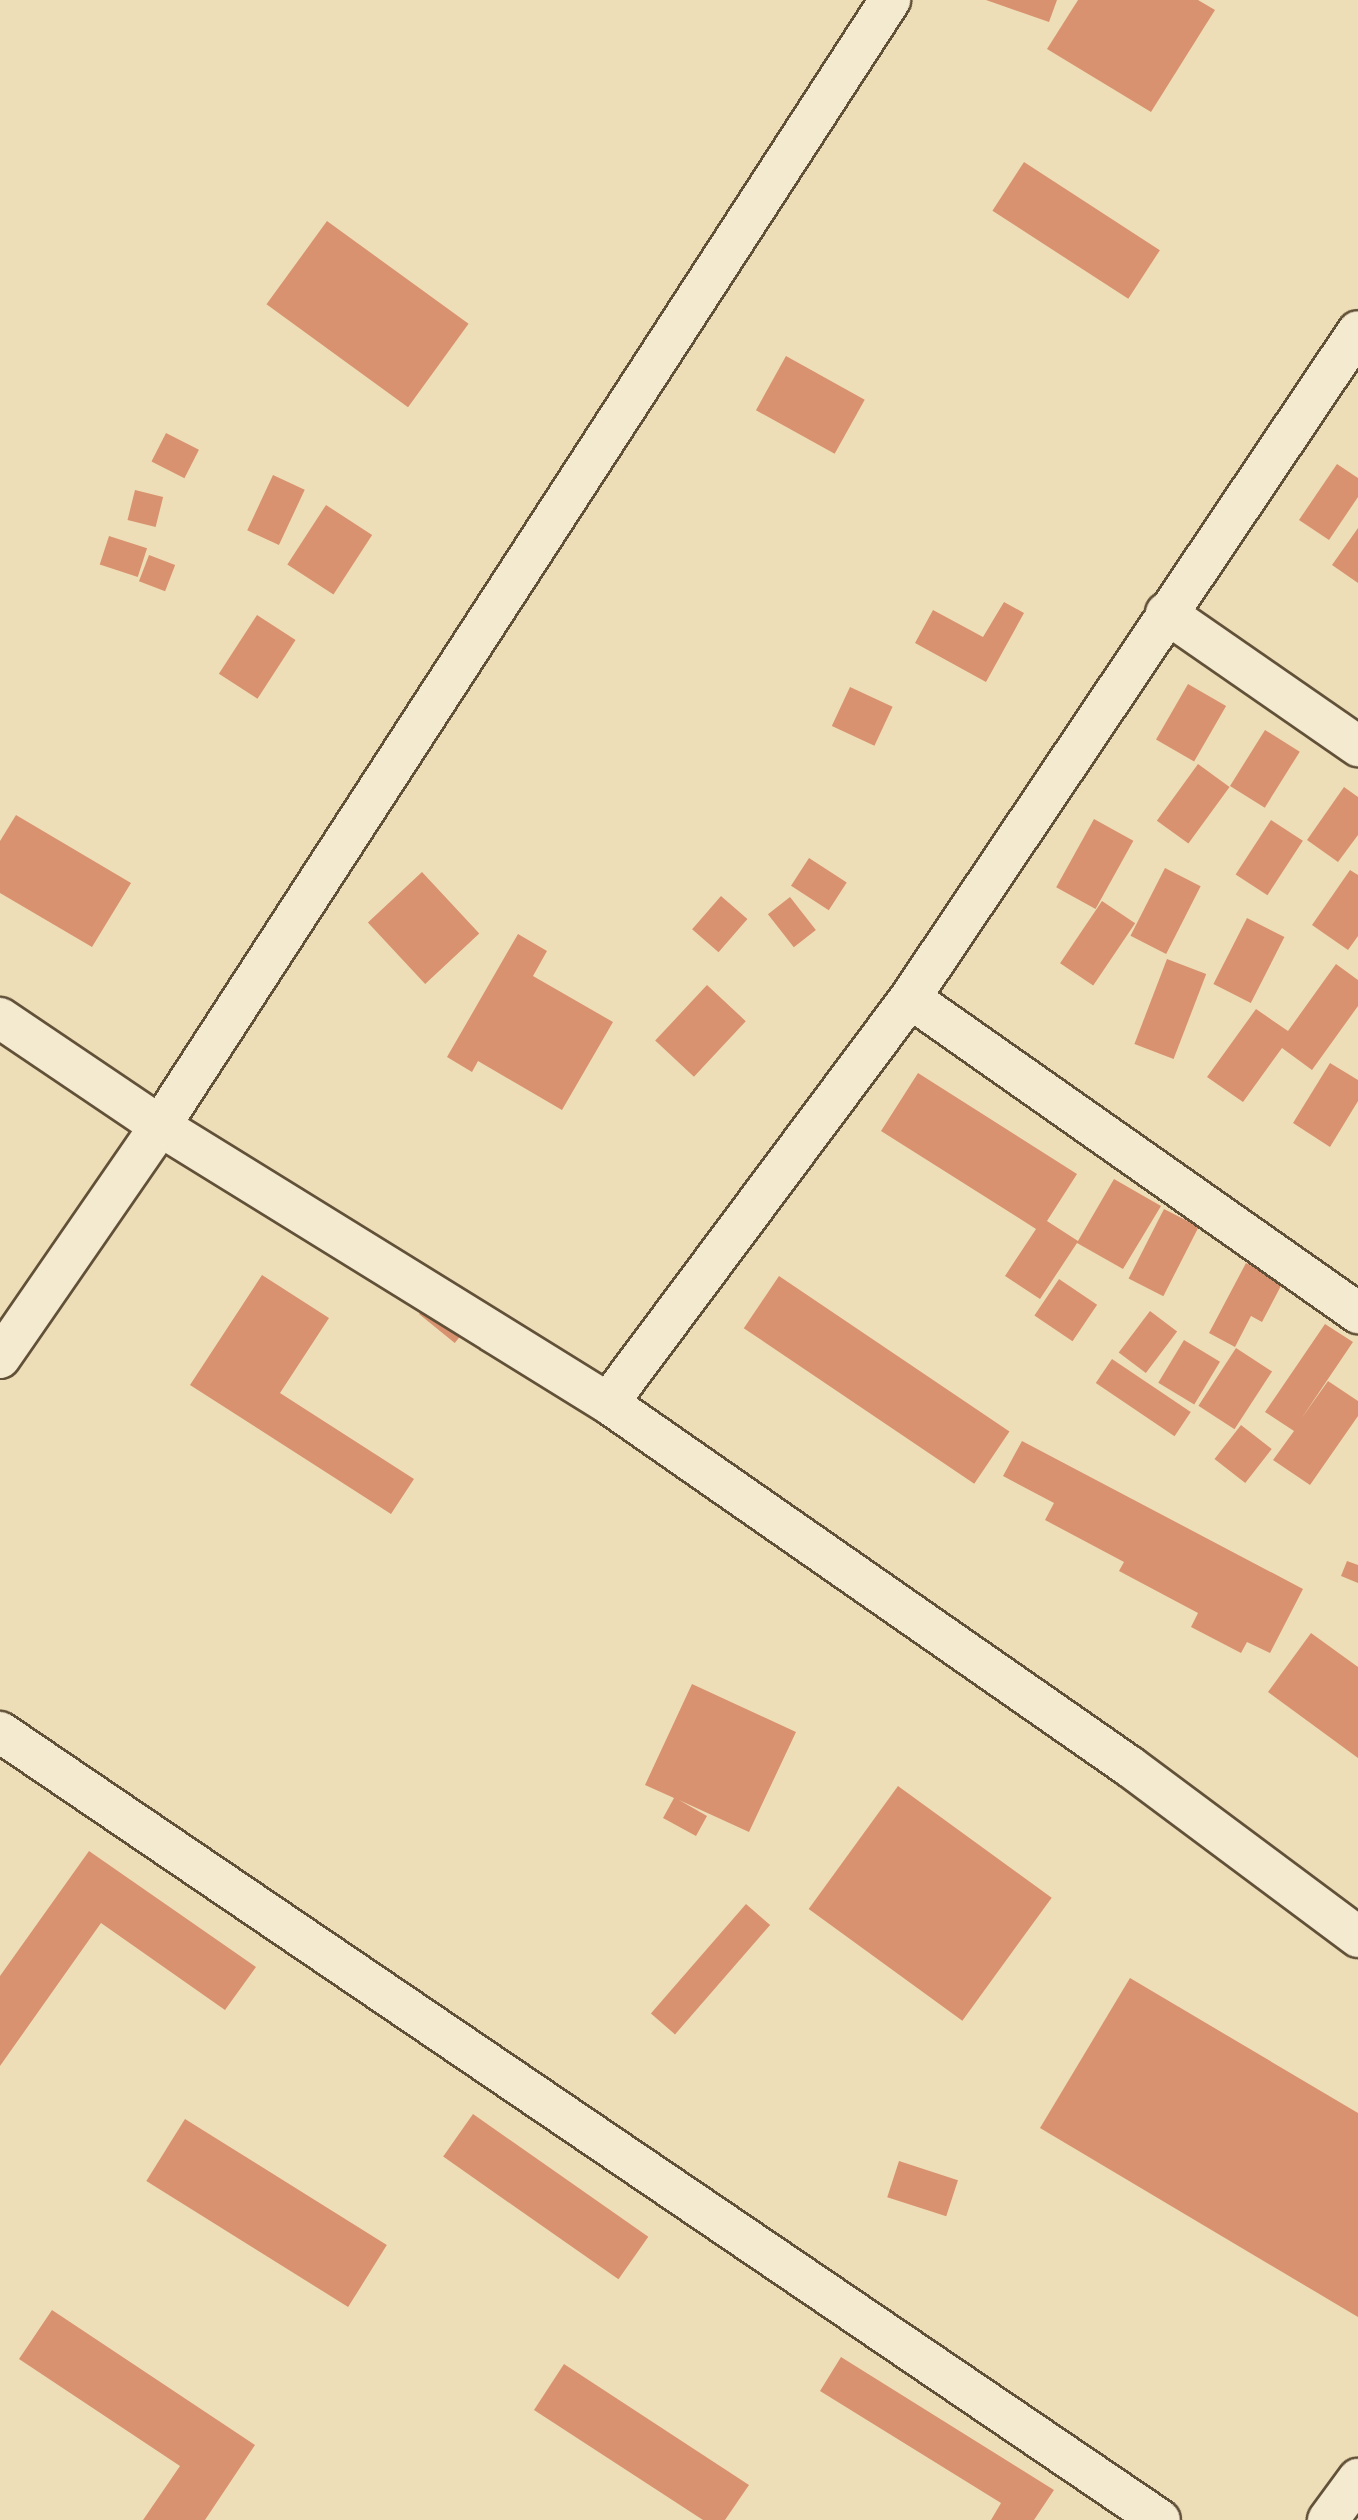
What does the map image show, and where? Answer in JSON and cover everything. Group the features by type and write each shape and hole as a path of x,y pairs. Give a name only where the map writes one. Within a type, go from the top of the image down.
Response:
{"street":[{"path":"0,1358 160,1126 890,0"},
{"path":"608,1403 910,998 1358,331"},
{"path":"1166,613 1358,746"},
{"path":"910,998 1358,1313"},
{"path":"0,1018 160,1126 608,1403 1129,1766 1358,1937"},
{"path":"0,1732 1160,2520"},
{"path":"1328,2520 1358,2479"}],"building":[{"path":"986,0 1057,0 1049,22"},
{"path":"1078,0 1198,0 1215,10 1151,112 1047,49"},
{"path":"1024,162 1160,250 1128,299 992,211"},
{"path":"327,221 469,324 408,407 266,304"},
{"path":"786,356 865,400 835,454 756,410"},
{"path":"166,433 199,450 184,478 151,462"},
{"path":"1337,464 1358,478 1358,497 1329,540 1299,520"},
{"path":"273,475 305,490 279,545 247,530"},
{"path":"135,490 163,497 156,527 128,520"},
{"path":"326,505 372,535 333,595 287,565"},
{"path":"1358,528 1358,583 1332,565"},
{"path":"109,536 147,548 138,577 100,565"},
{"path":"149,555 175,565 165,591 139,581"},
{"path":"1004,602 1024,613 986,682 915,643 933,610 983,637"},
{"path":"257,615 296,640 257,699 219,674"},
{"path":"1188,684 1226,706 1194,761 1156,739"},
{"path":"850,687 893,707 874,746 832,726"},
{"path":"1265,730 1300,752 1265,808 1230,786"},
{"path":"1198,764 1230,787 1188,844 1157,821"},
{"path":"1344,787 1358,797 1358,835 1338,862 1307,840"},
{"path":"16,815 131,883 92,947 0,893 0,841"},
{"path":"1094,819 1133,841 1096,909 1056,887"},
{"path":"1271,820 1303,841 1267,895 1236,875"},
{"path":"809,858 847,883 829,910 791,886"},
{"path":"1165,868 1201,886 1166,954 1130,936"},
{"path":"1350,870 1358,875 1358,936 1348,950 1312,925"},
{"path":"422,872 479,933 425,984 368,922"},
{"path":"721,896 747,919 719,952 692,929"},
{"path":"790,897 816,930 794,947 768,914"},
{"path":"1102,901 1135,923 1093,986 1060,963"},
{"path":"1247,918 1284,937 1251,1003 1213,984"},
{"path":"518,934 547,951 533,976 613,1022 562,1110 478,1061 472,1072 447,1057"},
{"path":"1167,959 1206,974 1174,1059 1134,1044"},
{"path":"1336,964 1358,980 1358,1006 1312,1070 1282,1048 1243,1102 1207,1077 1256,1009 1288,1031"},
{"path":"707,985 746,1021 694,1077 655,1041"},
{"path":"1330,1063 1358,1080 1358,1101 1330,1147 1293,1123"},
{"path":"918,1073 1077,1174 1047,1221 1078,1241 1114,1179 1161,1206 1123,1269 1077,1243 1040,1299 1005,1276 1036,1229 881,1131"},
{"path":"1164,1209 1199,1227 1163,1296 1129,1278"},
{"path":"1246,1263 1283,1282 1262,1322 1251,1316 1235,1347 1209,1333"},
{"path":"262,1275 329,1318 280,1393 414,1479 391,1514 190,1385"},
{"path":"779,1276 1009,1431 974,1484 744,1328"},
{"path":"1059,1279 1097,1305 1073,1341 1034,1315"},
{"path":"436,1293 472,1322 455,1343 419,1314"},
{"path":"1150,1311 1177,1331 1146,1373 1119,1353"},
{"path":"1325,1324 1353,1342 1301,1419 1328,1381 1358,1401 1358,1416 1310,1485 1273,1460 1294,1431 1265,1412"},
{"path":"1184,1340 1220,1362 1194,1404 1158,1383"},
{"path":"1236,1348 1272,1371 1234,1429 1198,1406"},
{"path":"1112,1359 1191,1412 1175,1436 1096,1383"},
{"path":"1241,1425 1272,1449 1245,1483 1215,1459"},
{"path":"1022,1441 1303,1589 1270,1653 1247,1642 1241,1653 1191,1627 1198,1613 1119,1571 1124,1562 1045,1520 1054,1503 1003,1476"},
{"path":"1347,1561 1358,1565 1358,1583 1341,1576"},
{"path":"1311,1633 1358,1667 1358,1758 1268,1692"},
{"path":"692,1684 796,1732 749,1832 679,1800 707,1816 696,1836 663,1818 674,1798 645,1785"},
{"path":"898,1786 1052,1898 962,2021 809,1909"},
{"path":"89,1851 256,1967 225,2010 101,1923 0,2066 0,1976"},
{"path":"746,1904 770,1925 675,2034 651,2013"},
{"path":"1130,1978 1358,2113 1358,2317 1040,2128"},
{"path":"473,2114 648,2237 618,2279 443,2157"},
{"path":"185,2119 387,2245 348,2307 146,2181"},
{"path":"899,2161 958,2180 946,2216 887,2197"},
{"path":"52,2310 255,2445 205,2520 143,2520 180,2466 19,2359"},
{"path":"841,2357 1054,2490 1034,2520 991,2520 1001,2503 820,2391"},
{"path":"564,2364 749,2485 725,2520 703,2520 534,2410"}]}
